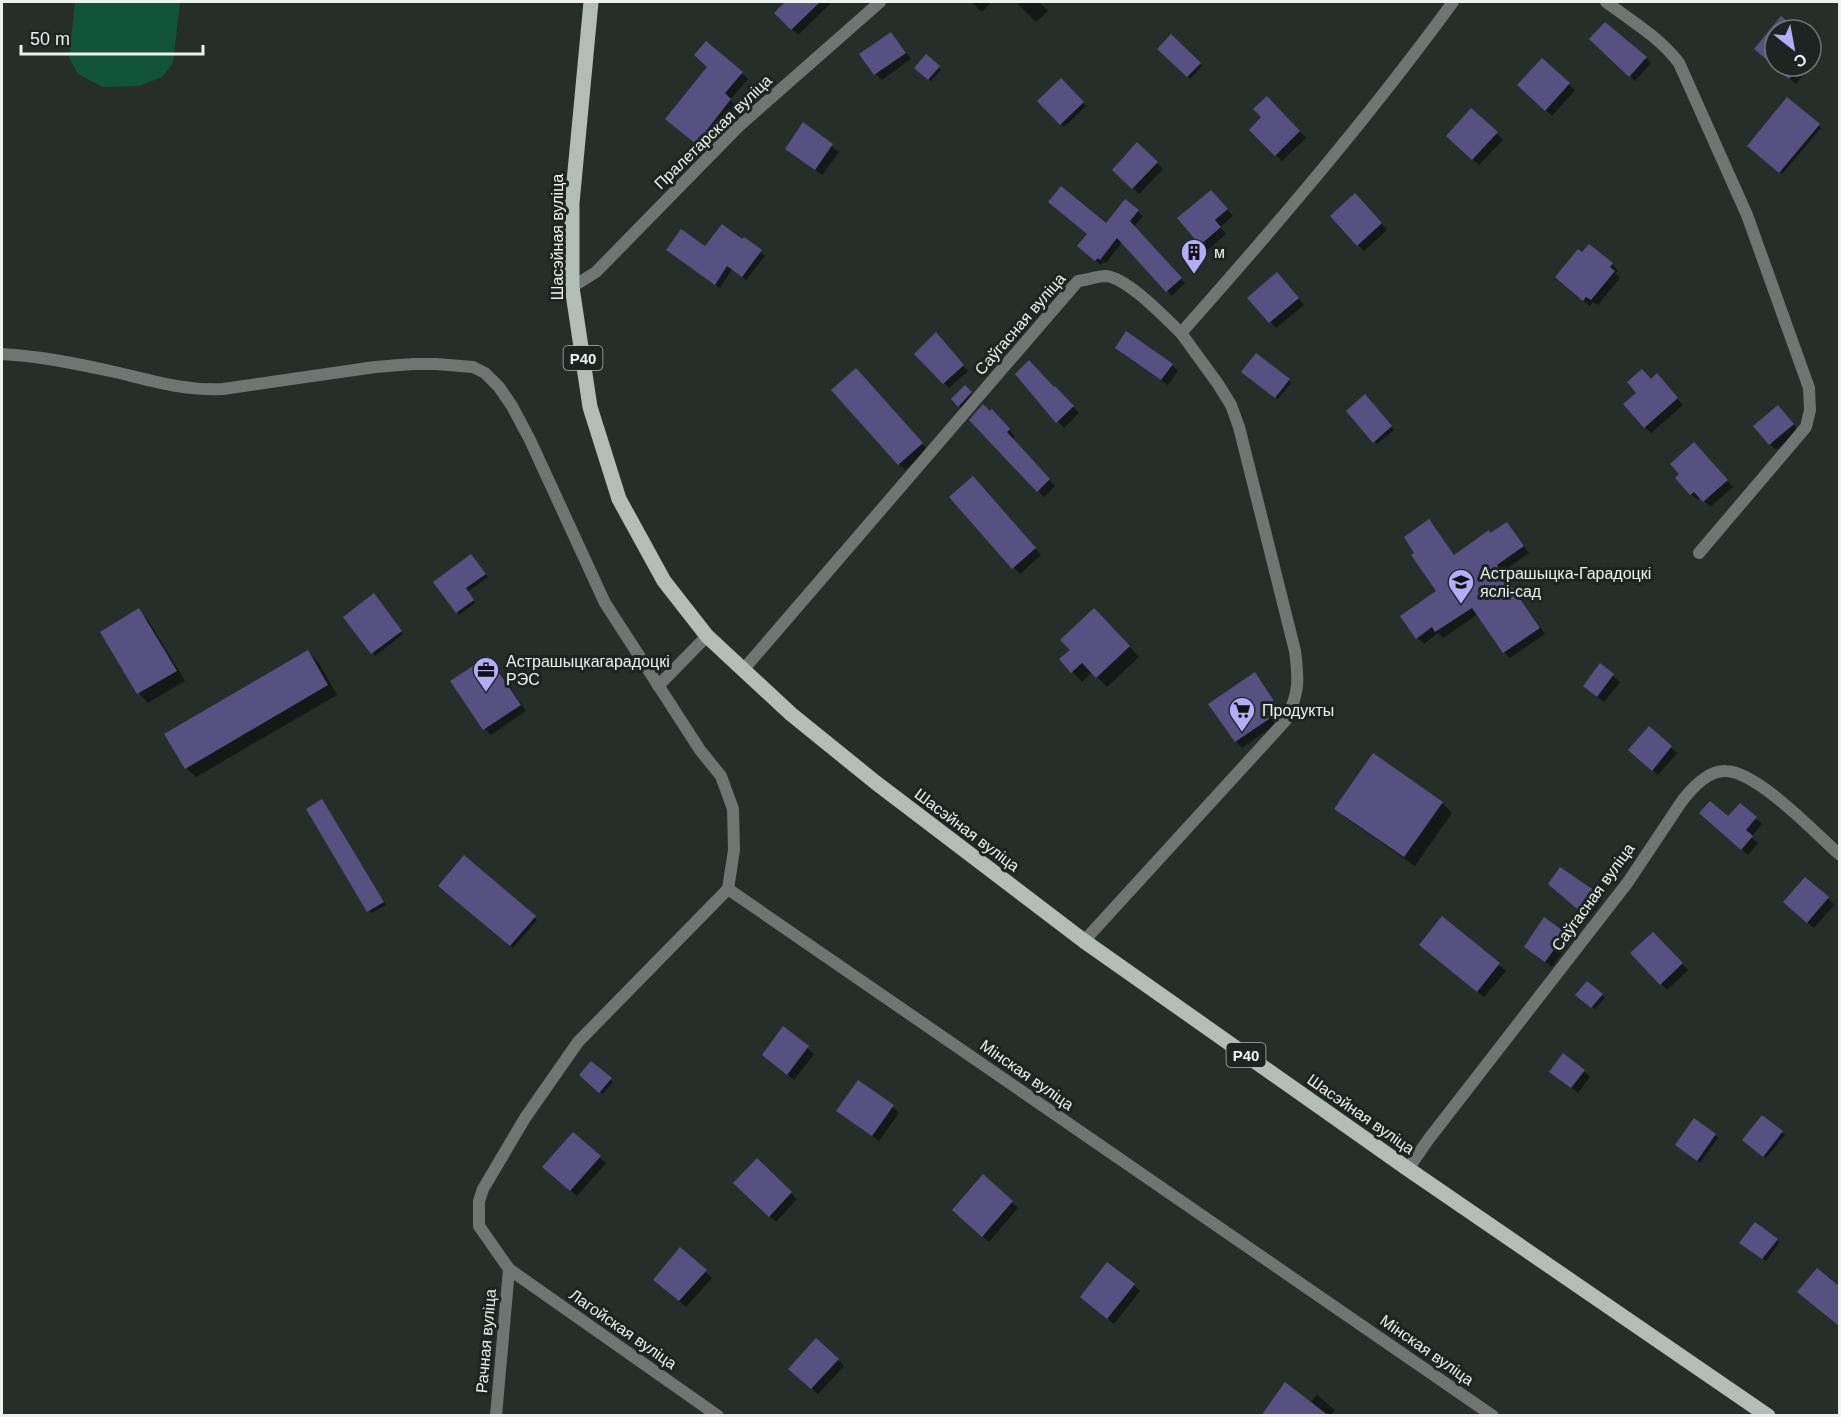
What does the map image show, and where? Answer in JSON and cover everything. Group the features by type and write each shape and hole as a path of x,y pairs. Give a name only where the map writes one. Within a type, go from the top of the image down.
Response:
{"main road":[{"name":"Шасэйная вуліца","path":"591,2 572,203 572,287 590,407 619,499 664,580 707,636 790,714 875,782 1084,941 1408,1169 1768,1416"}],"street":[{"name":"Пралетарская вуліца","path":"572,287 596,272 738,127 880,2"},
{"path":"1181,333 1323,170 1454,2"},
{"path":"1606,2 1657,40 1679,63 1747,215 1809,388 1806,427 1699,554"},
{"name":"Саўгасная вуліца","path":"742,670 1078,281 1106,276 1136,291 1181,333 1231,405 1239,427 1295,651 1299,678 1295,701 1286,720 1084,941"},
{"path":"2,354 63,361 182,388 204,390 413,364 465,366 485,373 500,387 530,440 605,603 700,750 721,776 733,809 734,850 728,889"},
{"path":"658,686 707,636"},
{"name":"Саўгасная вуліца","path":"1408,1169 1628,882 1686,796 1712,774 1726,771 1746,776 1768,790 1839,855"},
{"name":"Лагойская вуліца","path":"718,1416 509,1269 479,1226 478,1201 505,1151 547,1085 578,1042 728,889"},
{"name":"Мінская вуліца","path":"728,889 1493,1416"},
{"name":"Рачная вуліца","path":"496,1416 509,1269"}],"shaded area":[{"path":"75,2 180,2 173,63 162,77 139,86 103,87 78,74 69,57"}],"building":[{"path":"785,2 820,2 791,30 774,13"},
{"path":"1605,22 1647,57 1629,77 1589,39"},
{"path":"891,32 906,53 874,75 859,54"},
{"path":"1171,34 1201,63 1187,77 1157,49"},
{"path":"1763,38 1763,57 1754,49"},
{"path":"706,41 743,72 725,93 731,99 696,144 665,119 707,67 694,55"},
{"path":"926,54 940,66 928,80 914,68"},
{"path":"1542,58 1570,83 1545,111 1517,85"},
{"path":"1061,78 1084,102 1060,125 1037,101"},
{"path":"1267,96 1300,131 1275,156 1249,130 1261,117 1253,109"},
{"path":"1787,97 1820,124 1779,173 1747,146"},
{"path":"1471,108 1498,132 1472,160 1446,136"},
{"path":"803,122 833,144 815,170 785,149"},
{"path":"1137,142 1158,162 1132,189 1112,170"},
{"path":"1061,186 1106,223 1125,199 1139,210 1130,221 1182,278 1166,292 1117,238 1100,260 1098,258 1095,261 1077,246 1087,234 1048,202"},
{"path":"1211,190 1228,209 1215,220 1221,227 1200,245 1177,218"},
{"path":"1355,193 1382,223 1357,246 1330,216"},
{"path":"722,224 762,250 742,277 727,266 715,285 666,250 681,229 705,246"},
{"path":"1589,244 1613,263 1610,267 1615,271 1591,300 1586,297 1583,301 1555,277 1578,249 1582,252"},
{"path":"1277,272 1299,298 1269,323 1247,298"},
{"path":"1126,331 1173,364 1161,380 1115,348"},
{"path":"936,332 964,365 943,384 914,354"},
{"path":"1256,353 1290,379 1275,398 1241,372"},
{"path":"1029,360 1074,406 1056,423 1015,374"},
{"path":"856,368 923,443 898,465 831,390"},
{"path":"1642,369 1651,379 1657,373 1678,398 1644,428 1623,404 1636,393 1627,382"},
{"path":"965,385 972,392 958,407 951,399"},
{"path":"1365,394 1392,426 1373,443 1346,411"},
{"path":"983,404 990,411 992,409 1010,429 1007,432 1050,479 1037,492 969,420"},
{"path":"1778,405 1794,424 1769,445 1753,426"},
{"path":"1694,442 1728,480 1703,502 1694,492 1690,495 1675,478 1679,474 1670,464"},
{"path":"973,476 1036,548 1012,569 949,497"},
{"path":"1429,519 1454,555 1489,530 1490,533 1507,522 1524,546 1497,565 1540,628 1503,653 1472,608 1435,632 1432,627 1416,639 1400,616 1436,591 1411,555 1414,553 1404,537"},
{"path":"471,554 486,574 466,588 474,600 456,613 433,582"},
{"path":"374,593 402,631 371,654 343,617"},
{"path":"139,608 177,671 137,694 100,632"},
{"path":"1094,608 1130,646 1096,678 1082,663 1071,673 1059,659 1070,650 1060,640"},
{"path":"308,650 328,685 185,769 164,734"},
{"name":"Астрашыцкагарадоцкі РЭС","path":"488,656 521,705 483,730 450,681"},
{"path":"1600,663 1614,674 1597,697 1583,686"},
{"path":"1255,672 1281,711 1235,742 1208,704"},
{"path":"1649,726 1672,746 1652,771 1628,750"},
{"path":"1373,753 1443,802 1404,857 1334,809"},
{"path":"322,799 384,902 367,912 306,809"},
{"path":"1710,801 1728,816 1740,803 1757,817 1746,830 1753,836 1741,850 1699,813"},
{"path":"464,855 536,916 510,946 438,886"},
{"path":"1560,867 1598,893 1583,914 1548,884"},
{"path":"1805,877 1829,897 1807,923 1783,902"},
{"path":"1442,916 1500,963 1477,992 1419,945"},
{"path":"1544,917 1566,933 1545,962 1524,947"},
{"path":"1653,932 1683,963 1660,985 1630,953"},
{"path":"1587,981 1603,994 1591,1008 1575,995"},
{"path":"783,1026 809,1046 787,1075 762,1055"},
{"path":"1563,1053 1585,1070 1571,1088 1549,1072"},
{"path":"591,1061 612,1078 599,1093 579,1075"},
{"path":"858,1080 894,1105 872,1136 836,1111"},
{"path":"1762,1115 1783,1131 1763,1157 1742,1140"},
{"path":"1694,1118 1716,1134 1697,1161 1675,1145"},
{"path":"573,1132 601,1156 570,1191 542,1167"},
{"path":"757,1158 792,1192 769,1217 733,1183"},
{"path":"983,1174 1013,1201 982,1237 952,1210"},
{"path":"1755,1222 1778,1239 1762,1259 1739,1243"},
{"path":"680,1247 707,1270 679,1301 653,1280"},
{"path":"1107,1262 1135,1284 1107,1319 1080,1297"},
{"path":"1817,1268 1839,1286 1839,1326 1797,1292"},
{"path":"816,1338 839,1359 811,1389 788,1369"},
{"path":"1285,1382 1329,1416 1261,1416"}],"place":[{"name":"м","path":"1194,275"},
{"name":"Астрашыцка-Гарадоцкі яслі-сад","path":"1461,605"},
{"name":"Астрашыцкагарадоцкі РЭС","path":"486,693"},
{"name":"Продукты","path":"1242,733"}]}
